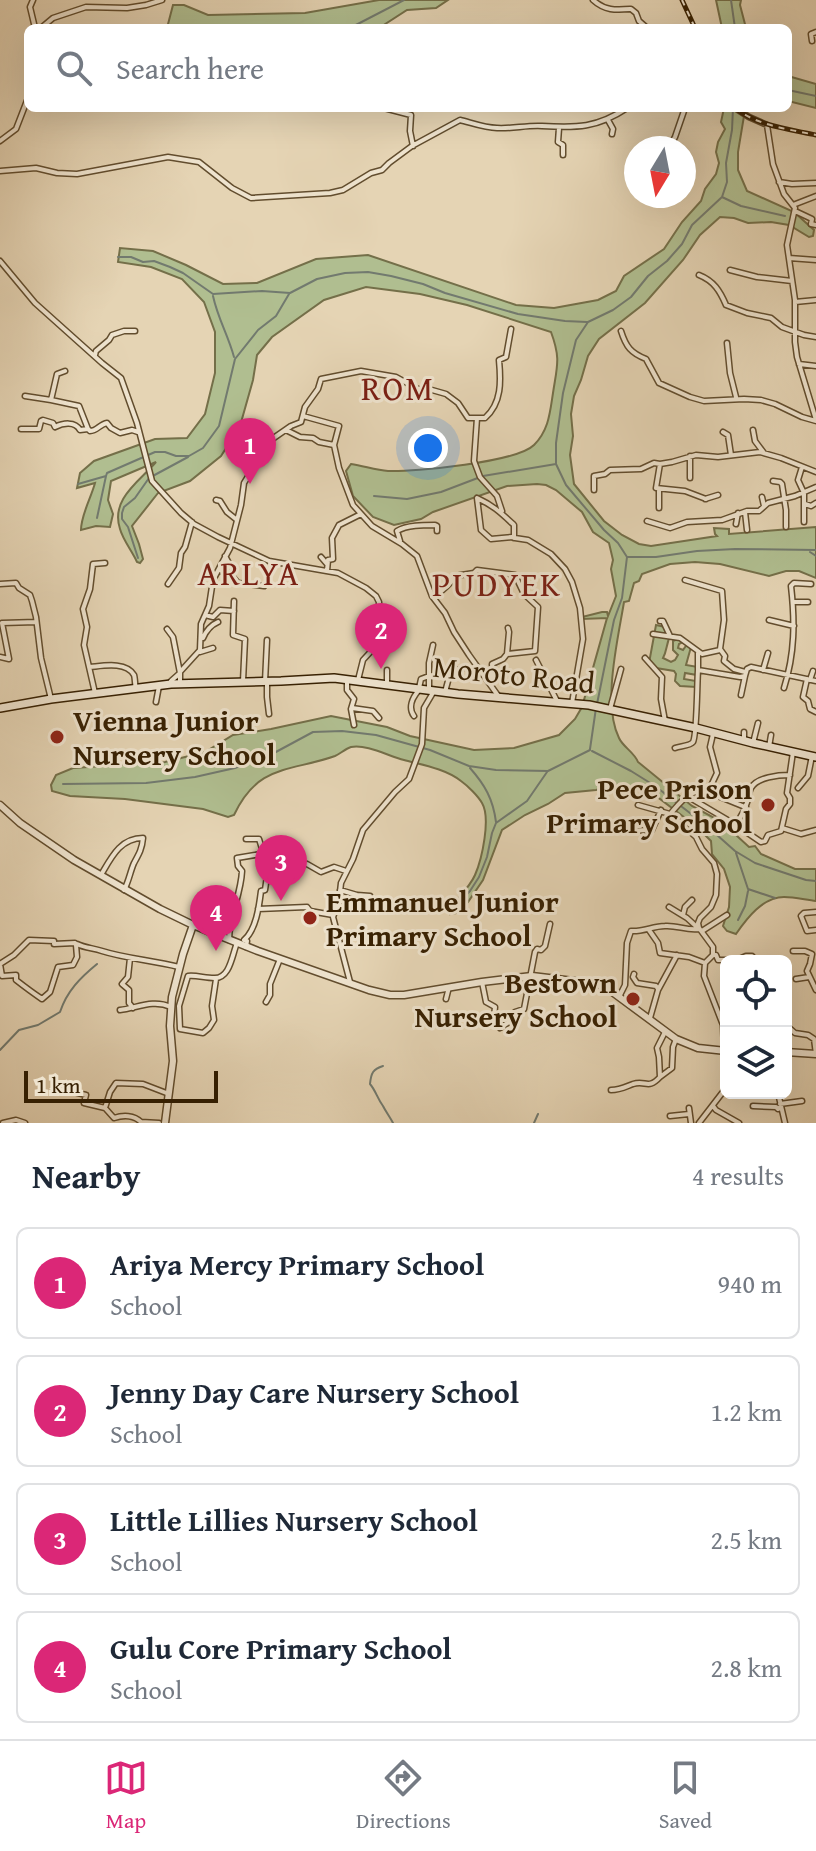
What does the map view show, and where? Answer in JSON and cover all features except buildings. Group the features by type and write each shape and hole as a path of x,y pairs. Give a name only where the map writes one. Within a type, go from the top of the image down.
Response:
{"main road":[{"name":"Moroto Road","path":"0,708 180,684 334,678 610,709 814,756"}],"street":[{"path":"33,0 30,7 36,24"},
{"path":"44,24 86,7 127,8 162,0"},
{"path":"593,0 602,7 616,11 631,9 642,24"},
{"path":"812,41 811,34 816,32"},
{"path":"0,141 16,129 24,108"},
{"path":"399,112 411,115 413,146"},
{"path":"0,171 36,168 57,173 83,173 170,158 198,161 241,195 254,198 330,193 343,190 382,170 413,146 460,120 495,128 585,127 608,120 621,112"},
{"path":"676,136 684,112"},
{"path":"741,112 767,125 772,161 786,197 794,208 812,219 811,224 816,225"},
{"path":"608,120 612,134"},
{"path":"559,128 558,142 563,145 563,155"},
{"path":"779,182 816,183"},
{"path":"794,208 816,196"},
{"path":"794,208 788,238 796,349 816,421"},
{"path":"789,258 816,260"},
{"path":"0,261 38,305 121,378 136,419 152,481 181,513 192,522 269,561 338,573 374,593 379,611 375,647 363,660 358,680"},
{"path":"730,270 761,278 792,281"},
{"path":"699,275 714,283 725,305 773,319 780,326 816,337"},
{"path":"795,302 816,300"},
{"path":"199,651 201,624 209,606 213,580 231,543 244,483 262,447 291,426 299,424 321,379 365,371 396,377 418,389 443,393 458,403 466,417 488,416 496,404 500,382 499,360 506,357 511,329"},
{"path":"95,355 110,336 135,331"},
{"path":"621,331 627,348 646,359 661,385 701,400 769,402 816,421"},
{"path":"727,343 730,373 738,399"},
{"path":"799,364 816,366"},
{"path":"51,400 57,374 65,371"},
{"path":"25,396 79,406 88,429"},
{"path":"303,416 338,426 334,445 352,501 372,526 401,543 419,559 427,587 499,697"},
{"path":"477,418 474,461 480,477 497,496 503,513 514,525 513,537"},
{"path":"21,429 39,429 43,420 54,423 55,427 72,423 80,430 93,431 107,423 116,432 132,430 139,434"},
{"path":"286,430 300,437 334,445"},
{"path":"753,430 755,441 764,453"},
{"path":"723,432 728,435 731,455"},
{"path":"748,438 755,441"},
{"path":"730,446 737,445"},
{"path":"594,490 594,476 610,470 641,469 654,463 697,455 716,457 764,453 816,472"},
{"path":"690,456 690,478"},
{"path":"659,508 659,489 656,488 660,464"},
{"path":"802,467 798,480 804,493 804,522"},
{"path":"773,481 782,483 786,527"},
{"path":"647,521 671,528 687,522 722,520 759,511 768,503 785,500 816,487"},
{"path":"659,489 679,489 706,499 718,495"},
{"path":"762,497 764,506"},
{"path":"503,513 489,502 476,498 481,530 491,539 513,537 527,540 559,561 572,582 582,621 583,639 572,703"},
{"path":"216,500 237,520"},
{"path":"805,504 811,506 816,503"},
{"path":"736,524 743,513"},
{"path":"743,513 747,530"},
{"path":"327,571 329,560 333,559 332,538 339,525 361,514"},
{"path":"168,584 179,568 192,522"},
{"path":"389,536 400,529 424,525 436,525 437,531"},
{"path":"397,531 401,543"},
{"path":"225,556 232,576"},
{"path":"321,557 327,564"},
{"path":"95,693 84,645 87,627 83,609 90,589 93,563 105,563"},
{"path":"220,570 238,583 264,586"},
{"path":"434,598 455,576 477,570 515,575 524,594 538,607 535,651 507,654"},
{"path":"685,580 722,591 724,620 720,650 725,656 724,661 745,674"},
{"path":"0,584 15,582 30,595 51,700"},
{"path":"784,688 793,654 793,602 789,585 811,584"},
{"path":"234,601 233,635 245,639 242,683"},
{"path":"793,602 808,602"},
{"path":"205,615 213,617 220,610 234,611"},
{"path":"769,620 794,626"},
{"path":"660,621 663,621 670,636"},
{"path":"0,657 9,659 2,623 36,622"},
{"path":"171,681 199,651 205,633 218,622"},
{"path":"491,684 492,664 507,654 508,628"},
{"path":"167,629 173,637 180,684"},
{"path":"653,634 680,638 689,642 698,653 693,693 696,728 692,743 675,748"},
{"path":"267,640 269,714"},
{"path":"350,984 333,915 339,901 341,883 363,830 409,779 422,744 433,645"},
{"path":"199,651 213,648"},
{"path":"698,653 720,650"},
{"path":"763,670 768,653"},
{"path":"645,658 662,677 661,699 665,721"},
{"path":"536,660 557,701"},
{"path":"90,667 121,667 133,673 136,688"},
{"path":"741,695 749,667 811,680"},
{"path":"445,692 449,669 461,670"},
{"path":"610,709 621,669"},
{"path":"387,670 387,684"},
{"path":"698,670 734,677 745,674"},
{"path":"813,671 803,697 810,709 816,712"},
{"path":"426,690 421,679 429,676"},
{"path":"348,679 347,690 354,699 354,725"},
{"path":"156,702 159,686"},
{"path":"414,716 412,702 426,690"},
{"path":"352,708 373,711 379,718"},
{"path":"747,739 758,723"},
{"path":"708,792 717,773 710,747 713,732"},
{"path":"769,747 771,735"},
{"path":"687,796 761,842 765,841 768,835 782,828 790,804 787,793 793,752"},
{"path":"798,788 808,776 814,756"},
{"path":"736,825 754,785 775,775 790,775"},
{"path":"670,814 687,796 702,790 746,807"},
{"path":"0,805 37,836 124,890 193,925 350,984 390,995 532,976 601,984 676,1039 697,1047 720,1049"},
{"path":"638,805 670,814 696,837 714,863 716,895 711,907 700,918 698,929"},
{"path":"617,831 652,830 661,810"},
{"path":"782,828 800,834 816,830"},
{"path":"798,841 800,834"},
{"path":"100,876 119,847 134,838 143,838 140,855 134,862 124,890"},
{"path":"216,979 212,1024 203,1033 180,1029 179,1006 188,976 216,979 229,968 233,908 242,871 237,858 263,852 259,839 246,839"},
{"path":"246,947 247,941 244,940 250,935 261,891 266,889 267,876 273,873 274,861 283,862 290,848"},
{"path":"307,864 321,872 334,867 346,871"},
{"path":"340,890 370,896"},
{"path":"683,915 685,907 692,900"},
{"path":"258,909 307,907 310,911 333,915"},
{"path":"669,907 683,915 713,945 713,955 705,963 704,971 720,1015"},
{"path":"816,912 801,916 807,931 816,930"},
{"path":"619,997 625,983 627,943 631,931 667,925 698,929 727,915"},
{"path":"482,982 486,1002 495,1007 494,1017 500,1028 509,1022 515,1012 524,1009 535,952 545,946 550,924"},
{"path":"74,1092 86,1095 84,1103 105,1108 113,1120 122,1116 134,1117 141,1122 162,1123 173,1055 171,1007 179,967 193,925"},
{"path":"649,930 658,943 660,953 705,963"},
{"path":"75,943 77,957 73,965 58,967 50,992 42,999 28,992 16,975 2,976 0,964 29,940 54,941 58,945 75,943 179,967"},
{"path":"793,951 812,954 807,971 816,990"},
{"path":"649,1020 658,990 677,955"},
{"path":"713,955 720,960"},
{"path":"130,958 128,977 122,984 129,990 129,1003 133,1008"},
{"path":"266,1002 280,959"},
{"path":"634,974 637,983 656,986 658,990"},
{"path":"796,979 809,977"},
{"path":"446,999 449,987"},
{"path":"120,1010 147,1003 171,1007"},
{"path":"788,1027 797,1034 814,1039 816,1054 792,1052"},
{"path":"660,1077 656,1049 665,1032"},
{"path":"611,1090 636,1083 651,1085 672,1068 676,1039"},
{"path":"105,1108 116,1083 142,1083 169,1094"},
{"path":"699,1123 720,1096"},
{"path":"777,1123 785,1122 779,1099"},
{"path":"753,1106 778,1109 802,1101"},
{"path":"713,1106 728,1120 739,1123"},
{"path":"670,1116 689,1111 691,1123"},
{"path":"3,1123 16,1120 25,1123"}],"green space":[{"path":"379,0 448,0 436,8 407,10 385,24 168,24 173,5 184,5 208,15 305,13"},
{"path":"716,0 741,0 745,24 721,24"},
{"path":"792,77 816,84 816,108 792,102"},
{"path":"723,112 738,112 744,116 738,170 747,191 794,212 814,230 813,236 809,237 789,225 748,223 720,217 700,235 683,260 645,303 599,339 588,356 574,396 570,455 574,484 604,521 639,544 651,546 717,536 714,528 729,529 729,534 816,527 816,578 799,571 769,576 720,564 695,562 670,564 642,574 639,581 634,583 629,601 624,602 615,652 612,708 614,724 623,744 638,762 692,806 720,821 724,828 738,833 737,836 749,847 755,846 761,854 795,869 816,869 816,901 776,898 756,910 736,934 727,931 723,926 729,907 730,887 724,869 712,854 711,841 656,796 620,784 565,793 502,830 483,880 468,902 456,913 450,914 449,909 470,884 478,868 486,818 482,803 470,788 448,773 434,768 371,749 351,747 335,756 264,778 243,798 234,815 228,817 203,809 70,796 52,791 51,785 56,775 73,768 165,762 205,752 233,735 331,716 474,750 514,748 559,735 582,707 607,618 582,617 602,612 607,612 608,616 616,596 609,543 593,532 582,512 546,485 507,486 421,519 394,525 373,517 353,496 346,471 351,464 388,471 442,468 508,456 534,445 548,420 557,362 551,332 467,305 420,294 366,287 324,300 272,337 257,355 240,426 221,456 190,481 158,493 132,526 143,559 140,563 121,533 119,509 128,491 156,462 111,481 108,500 113,514 110,527 96,526 81,530 95,483 77,488 80,473 94,461 155,439 187,438 205,414 215,373 215,332 204,302 182,279 151,267 118,262 120,248 153,251 223,284 257,283 316,259 368,255 516,305 554,308 598,300 616,291 624,276 664,249 682,222 696,208 716,174 718,142 725,129 721,122"},
{"path":"656,625 665,627 670,636 663,658 671,662 675,660 678,655 673,650 673,641 680,638 683,642 678,648 683,650 688,643 691,647 686,665 698,667 697,675 685,673 684,679 696,681 696,687 680,686 675,681 674,671 656,668 649,663"}],"waterway":[{"path":"358,24 404,0"},
{"path":"731,0 734,24"},
{"path":"792,91 816,96"},
{"path":"597,704 614,620 622,598 627,557 566,485 556,464 563,393 576,340 588,322 631,297 682,244 692,225 722,197 727,182 726,163 733,112"},
{"path":"722,197 741,206 785,216"},
{"path":"118,257 154,261 170,267 213,294 290,293 317,279 368,272 423,284 518,314 587,322"},
{"path":"78,484 106,476 155,452 189,456 203,448 219,426 235,359 258,330 276,316 289,294"},
{"path":"213,296 234,357"},
{"path":"138,558 128,527 122,519 124,507 135,498 149,478 188,457"},
{"path":"374,496 407,499 441,492 483,476 556,464"},
{"path":"97,518 106,476"},
{"path":"627,557 735,549 816,550"},
{"path":"810,552 816,556"},
{"path":"590,749 596,708"},
{"path":"63,784 146,783 195,777 235,768 274,753 313,732 376,735 430,750 469,766 496,770 548,771 590,750"},
{"path":"592,751 655,786 735,851 755,863 816,881"},
{"path":"470,768 488,793 496,822"},
{"path":"453,908 479,877 496,823 527,801 547,772"},
{"path":"736,853 748,889 775,898"},
{"path":"738,920 748,891"},
{"path":"0,1050 19,1030 38,1025 60,1012 75,985 97,964"},
{"path":"383,1066 373,1072 370,1084 393,1123"},
{"path":"534,1123 538,1114"}],"railway":[{"path":"682,0 693,24"},
{"path":"741,112 763,123 816,135"}],"place":[{"name":"Ariya Mercy Primary School","path":"250,484"},
{"name":"Jenny Day Care Nursery School","path":"381,669"},
{"name":"Vienna Junior Nursery School","path":"57,737"},
{"name":"Pece Prison Primary School","path":"768,805"},
{"name":"Little Lillies Nursery School","path":"281,901"},
{"name":"Emmanuel Junior Primary School","path":"310,918"},
{"name":"Gulu Core Primary School","path":"216,951"},
{"name":"Bestown Nursery School","path":"633,999"}],"district":[{"name":"ROM","path":"398,387"},
{"name":"ARLYA","path":"249,572"},
{"name":"PUDYEK","path":"497,583"}]}
